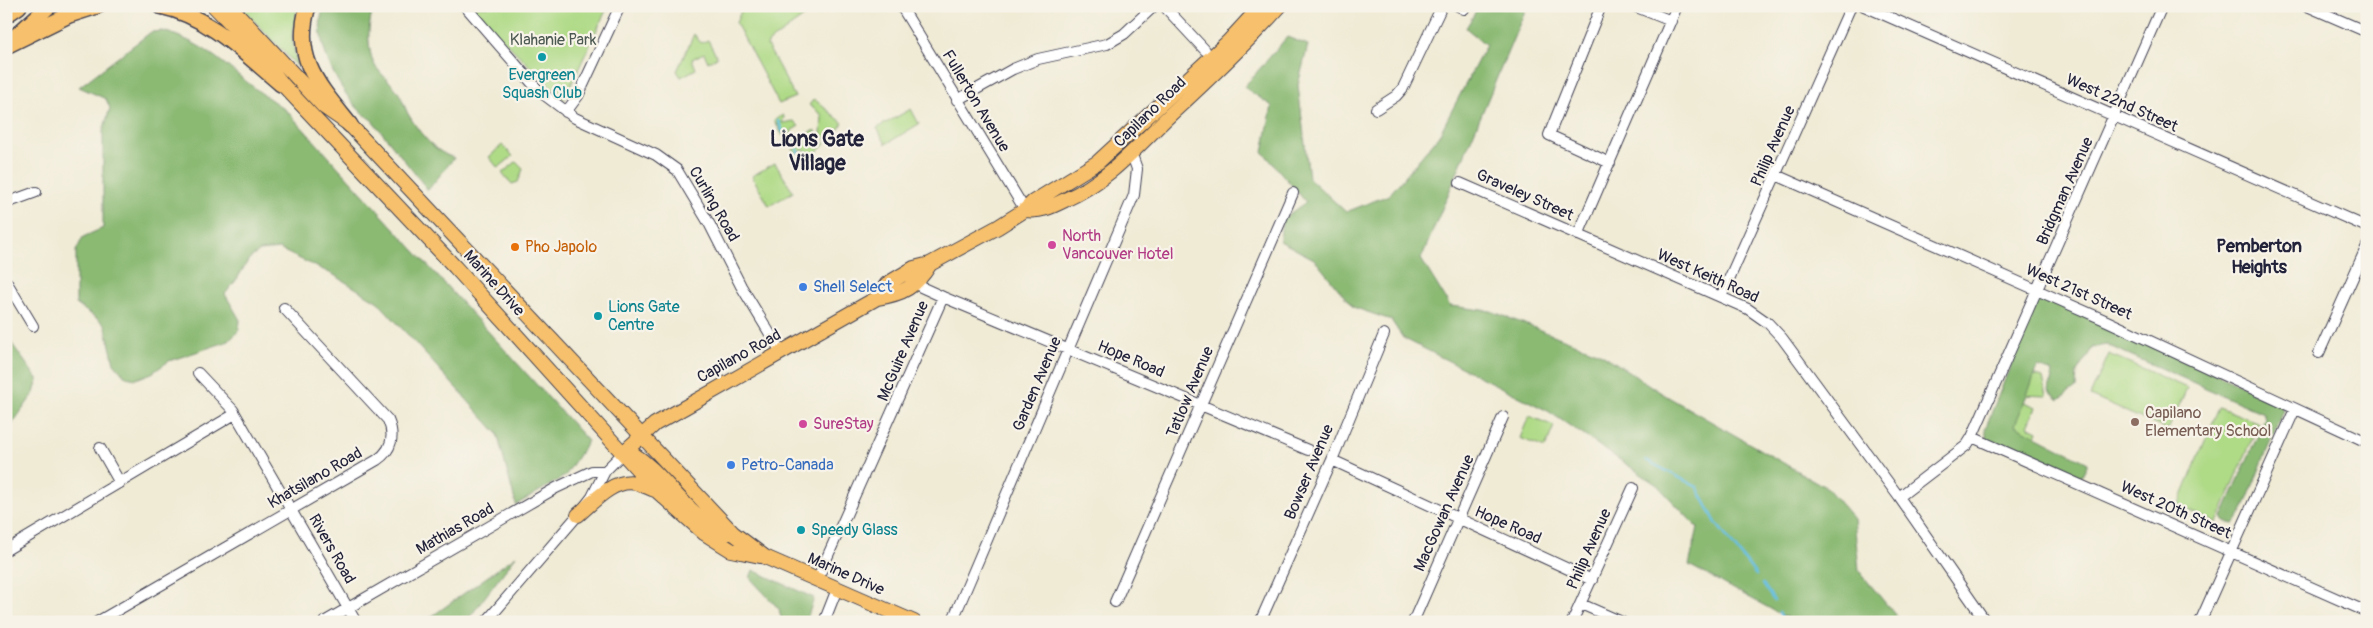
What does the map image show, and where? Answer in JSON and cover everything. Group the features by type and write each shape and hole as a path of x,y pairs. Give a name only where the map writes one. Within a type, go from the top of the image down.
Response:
{"highway":[{"path":"6,14 12,6"},
{"path":"6,14 19,6"},
{"path":"6,46 49,6"},
{"path":"6,46 69,15 97,6"},
{"path":"160,6 189,15 211,26 281,84"},
{"path":"308,6 302,31 302,44 307,62 315,79 350,126"}],"main road":[{"name":"Marine Drive","path":"214,6 249,42 281,84 455,267 624,452 658,492 686,519 731,550 765,557"},
{"name":"Marine Drive","path":"230,6 324,107 350,126 733,534 765,557 914,622"},
{"name":"Capilano Road","path":"877,298 887,284 914,268 930,264 1025,210 1033,202 1098,162 1228,42 1261,6"},
{"name":"Capilano Road","path":"1025,210 1039,212 1082,192 1132,155 1167,118 1237,53 1280,6"},
{"path":"1132,155 1133,145 1177,99 1182,86"},
{"path":"920,281 930,264"},
{"name":"Capilano Road","path":"624,452 657,424 781,352 877,298 896,295 920,281"},
{"path":"624,452 632,453 644,462 680,501 705,522 733,534"},
{"path":"578,515 607,491 623,483 635,482 658,492"}],"street":[{"name":"Curling Road","path":"465,6 539,91 566,112 575,118 656,155 678,170 722,248 740,286 781,352"},
{"path":"566,112 578,96 620,6"},
{"name":"Fullerton Avenue","path":"901,6 1025,210"},
{"path":"957,100 1013,69 1038,59 1107,44 1124,34 1154,6"},
{"path":"1164,6 1205,50"},
{"path":"1376,109 1396,96 1403,88 1442,6"},
{"path":"1602,6 1548,135 1610,163"},
{"path":"1634,6 1671,21"},
{"path":"1578,235 1677,6"},
{"name":"Philip Avenue","path":"1721,298 1851,6"},
{"name":"West 22nd Street","path":"1864,6 2367,227"},
{"name":"Bridgman Avenue","path":"1899,497 1967,445 1972,437 2162,6"},
{"path":"2307,6 2367,32"},
{"name":"Garden Avenue","path":"952,622 1134,195 1137,168 1132,155"},
{"name":"West 21st Street","path":"1776,175 2212,368 2367,442"},
{"name":"Graveley Street","path":"1460,183 1578,235"},
{"path":"6,203 36,192"},
{"name":"Tatlow Avenue","path":"1115,602 1292,193"},
{"name":"West Keith Road","path":"1578,235 1759,316 1776,331 1899,497 1986,622"},
{"path":"2319,353 2367,246"},
{"path":"6,280 33,326"},
{"name":"Hope Road","path":"920,281 921,287 943,297 1308,450"},
{"name":"McGuire Avenue","path":"817,580 943,297"},
{"name":"Khatsilano Road","path":"97,622 383,456 390,446 392,436 390,425 384,416 284,308"},
{"name":"Bowser Avenue","path":"1260,622 1332,460 1384,334"},
{"name":"Rivers Road","path":"198,373 235,414 292,509 356,622"},
{"path":"2200,622 2295,409"},
{"path":"6,550 235,414"},
{"name":"MacGowan Avenue","path":"1413,622 1503,417"},
{"name":"West 20th Street","path":"1972,437 2367,612"},
{"path":"100,448 120,484"},
{"path":"486,622 578,515 592,497 605,471 624,452"},
{"name":"Hope Road","path":"1332,460 1592,580"},
{"name":"Mathias Road","path":"324,622 564,484 592,471 605,471"},
{"name":"Philip Avenue","path":"1572,622 1633,488"},
{"path":"824,622 837,589"},
{"path":"1581,604 1622,622"}],"green space":[{"path":"240,6 298,6 292,36 297,66"},
{"path":"325,6 374,6 370,19 369,46 374,63 398,92 408,114 423,136 434,147 454,158 428,190 372,120 361,112 341,86 325,52 321,35 321,19"},
{"name":"Klahanie Park","path":"469,6 608,6 564,100"},
{"path":"743,6 819,6 767,45 795,97 779,104 736,23"},
{"path":"1479,6 1527,6 1421,259 1450,306 1491,311 1602,354 1663,394 1827,488 1854,519 1859,571 1901,622 1795,622 1689,565 1698,528 1657,485 1548,411 1403,338 1391,320 1353,307 1314,259 1280,241 1282,219 1306,202 1263,152 1272,106 1244,87 1287,37 1308,45 1298,85 1309,178 1346,212 1389,195 1438,137 1486,45 1466,28"},
{"path":"163,31 200,47 287,111 588,441 565,476 516,505 497,433 378,302 334,275 279,249 260,251 249,259 225,294 240,320 239,330 229,341 169,361 152,373 136,379 126,377 114,363 105,324 76,304 76,251 83,237 103,228 103,131 110,108 106,99 79,87 151,32"},
{"path":"694,34 701,43 708,40 717,57 708,62 704,53 692,59 696,69 681,77 677,71"},
{"path":"814,99 843,123 829,142 821,134 822,115 809,105"},
{"path":"911,109 919,124 886,144 877,128"},
{"path":"783,115 782,123 794,121 799,126 791,131 792,135 798,138 816,130 816,136 825,144 814,155 803,150 794,154 793,140 783,136 774,120"},
{"path":"502,145 513,156 498,168 489,157"},
{"path":"516,162 523,169 518,182 512,184 502,173"},
{"path":"775,163 793,192 769,206 752,176"},
{"path":"2040,297 2278,401 2283,410 2242,513 2234,524 2225,522 2222,517 2265,419 2263,413 2107,345 2093,347 2077,372 2076,388 2059,400 2049,391 2053,372 2038,367 2015,425 2088,463 2081,477 1988,442 1985,429 2036,302"},
{"path":"6,339 10,341 38,380 34,393 6,433"},
{"path":"2109,354 2187,388 2168,430 2090,396"},
{"path":"2025,373 2043,378 2047,396 2021,395"},
{"path":"2008,395 2036,407 2028,426 2038,431 2030,451 1992,435"},
{"path":"2219,407 2259,423 2217,523 2178,506"},
{"path":"1529,416 1554,426 1545,448 1520,438"},
{"path":"516,556 466,622 424,622"},
{"path":"753,570 814,598 806,622 782,622 779,609 750,578"}],"waterway":[{"path":"778,121 783,132 796,140 798,152"},
{"path":"1646,460 1697,487 1716,523 1756,575"},
{"path":"1763,584 1774,601"},
{"path":"1779,612 1784,622"}],"place":[{"name":"Evergreen Squash Club","path":"542,57"},
{"name":"North Vancouver Hotel","path":"1052,245"},
{"name":"Pho Japolo","path":"515,247"},
{"name":"Shell Select","path":"803,287"},
{"name":"Lions Gate Centre","path":"598,316"},
{"name":"Capilano Elementary School","path":"2135,422"},
{"name":"SureStay","path":"803,424"},
{"name":"Petro-Canada","path":"731,465"},
{"name":"Speedy Glass","path":"801,530"}],"district":[{"name":"Lions Gate Village","path":"817,151"},
{"name":"Pemberton Heights","path":"2259,256"}]}
